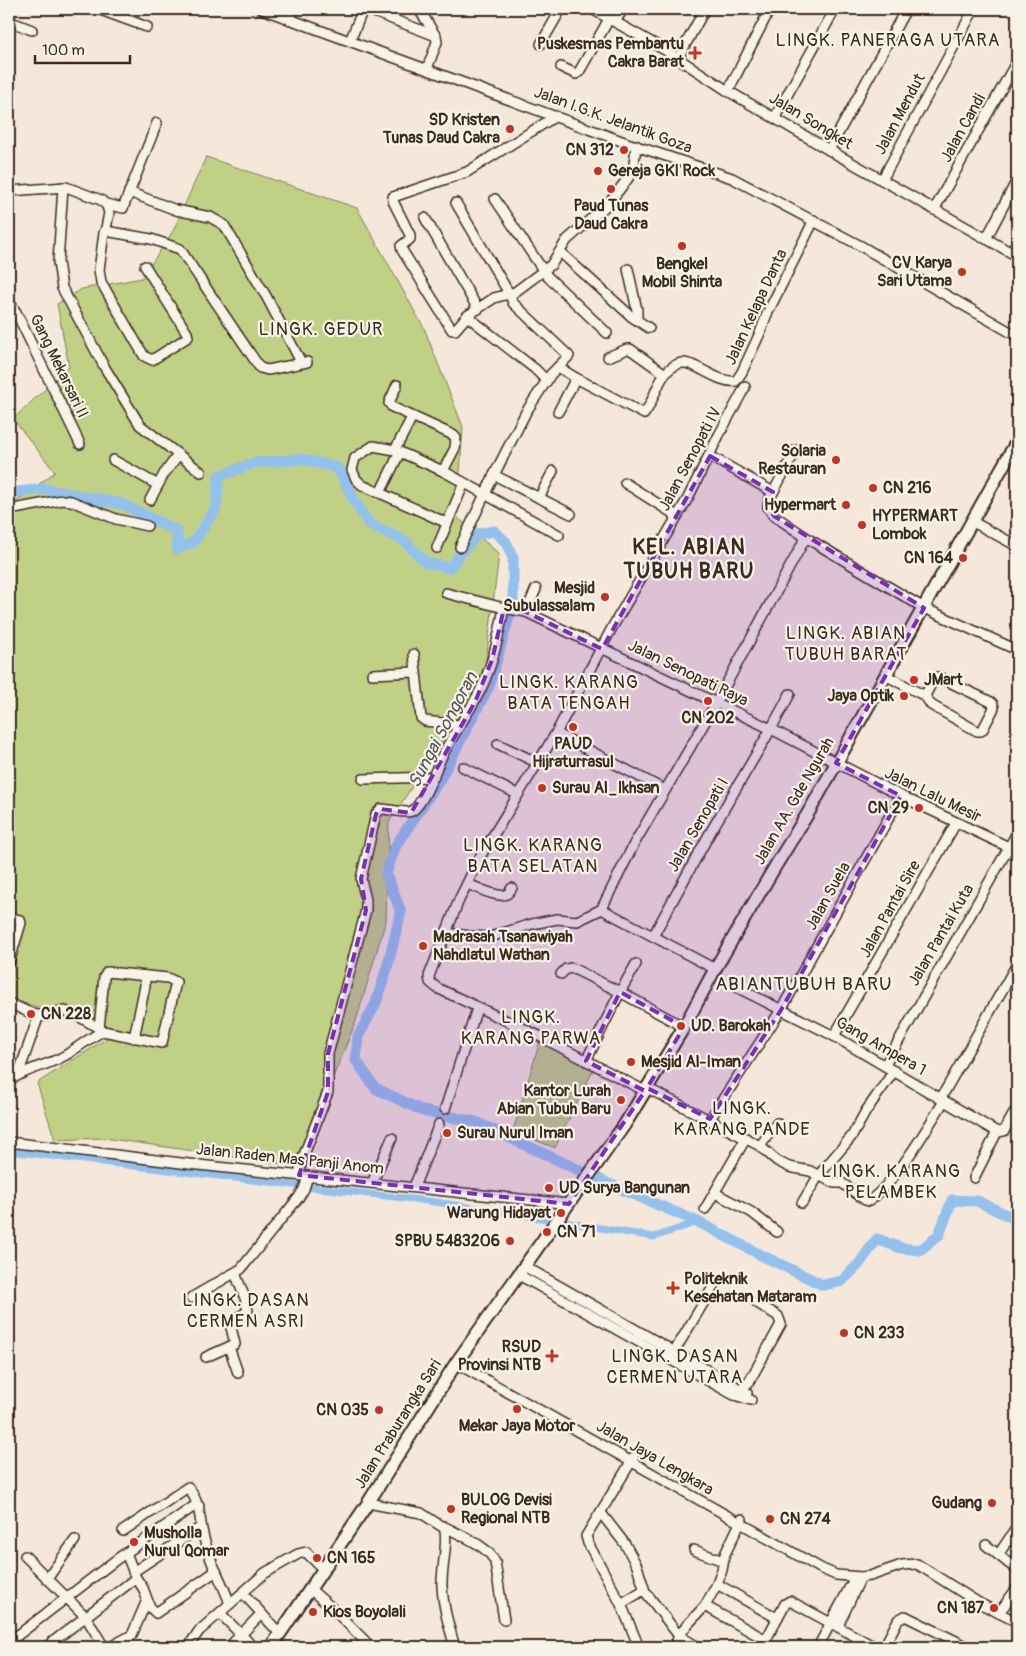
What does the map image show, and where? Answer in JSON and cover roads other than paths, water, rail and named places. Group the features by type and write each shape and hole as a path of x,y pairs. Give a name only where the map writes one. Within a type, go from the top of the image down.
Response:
{"main road":[{"name":"Jalan AA. Gde Ngurah","path":"592,1173 625,1124 684,1027 715,969 810,810 1017,441"},
{"name":"Jalan Praburangka Sari","path":"271,1647 368,1502 457,1360 592,1173"}],"street":[{"path":"98,9 147,27"},
{"name":"Jalan I.G.K. Jelantik Goza","path":"262,9 636,146 732,178 814,220 1017,336"},
{"path":"290,20 294,9"},
{"path":"350,41 365,9 436,36"},
{"path":"417,9 422,13 426,23 436,36 437,42 427,68"},
{"path":"540,44 561,9"},
{"name":"Jalan Songket","path":"592,9 665,50 728,91 1014,254"},
{"path":"561,67 572,73 579,72 612,20 623,9"},
{"path":"676,57 706,9"},
{"path":"728,91 770,9"},
{"path":"775,117 835,9"},
{"path":"830,150 906,9"},
{"name":"Jalan Mendut","path":"882,180 974,9"},
{"path":"9,21 32,30"},
{"name":"Jalan Candi","path":"934,210 1017,61"},
{"path":"556,116 467,172 395,196 393,201 410,235 410,239 402,246 402,250 449,328 453,330 467,316 494,298 510,294 551,265 568,240 609,203 629,178 634,165 636,146"},
{"path":"9,191 70,188 123,208 157,123"},
{"path":"986,239 1017,180"},
{"path":"62,187 58,262 62,288 105,368 140,425 201,472"},
{"path":"106,229 111,232 156,241 180,249 260,368 268,370 304,362 224,225 210,217 176,210 129,192"},
{"path":"495,199 550,279 607,333"},
{"path":"103,202 109,213 104,232 99,275 144,356 150,360 186,340 188,336 145,266"},
{"path":"456,203 510,294 513,303 569,356 547,381 526,412 494,474 460,548"},
{"path":"425,218 478,309"},
{"name":"Jalan Kelapa Danta","path":"665,374 676,365 686,364 722,379 734,382 739,378 771,305 814,220"},
{"path":"1014,254 1017,242"},
{"path":"560,252 648,328"},
{"path":"628,269 637,310 637,320"},
{"name":"Gang Mekarsari II","path":"9,302 16,312 80,444"},
{"path":"467,316 547,381"},
{"path":"558,367 644,414 665,374 629,348 608,357"},
{"path":"558,412 576,378"},
{"path":"397,386 390,400 390,405 456,438 455,448 443,471"},
{"name":"Jalan Senopati IV","path":"477,1008 433,986 429,978 459,900 480,857 556,733 677,516 745,387"},
{"path":"380,493 412,417"},
{"path":"446,523 362,485 356,479 352,470 354,458 373,446 398,451 443,471 559,535"},
{"path":"796,450 768,502 771,513 806,537 924,608 1017,650"},
{"path":"150,500 178,455"},
{"path":"710,456 773,492"},
{"path":"113,460 158,486"},
{"path":"539,498 553,471"},
{"path":"494,474 571,514"},
{"path":"437,548 464,483"},
{"path":"625,483 677,516"},
{"path":"9,510 62,500 70,501 116,519 147,526"},
{"path":"973,522 1017,546"},
{"path":"447,932 490,937 532,924 557,919 577,922 602,909 634,844 716,703 806,537"},
{"path":"523,611 536,589"},
{"name":"Jalan Senopati Raya","path":"446,593 523,611 716,703 836,763"},
{"path":"191,1298 241,1269 269,1236 304,1181 302,1160 328,1092 328,1054 366,910 366,900 361,879 376,814 382,809 412,811 434,777 441,759 459,726 475,702 488,672 506,608"},
{"path":"414,654 420,716 425,721 459,726"},
{"path":"372,674 415,672"},
{"path":"885,675 925,696 931,705 979,731 983,729 994,708 994,704 991,702 939,677 932,680 925,696"},
{"name":"Jalan Senopati I","path":"652,936 790,694"},
{"path":"556,733 666,790"},
{"path":"498,744 538,763"},
{"name":"Jalan Lalu Mesir","path":"836,763 956,823 1013,849"},
{"path":"463,767 517,794"},
{"path":"363,779 434,777"},
{"name":"Jalan Suela","path":"710,1119 781,1010 902,796"},
{"name":"Jalan Pantai Sire","path":"834,1036 956,823"},
{"name":"Jalan Pantai Kuta","path":"885,1065 1013,849 1017,833"},
{"path":"468,884 498,895 506,895 512,888"},
{"path":"602,909 715,969"},
{"path":"9,916 21,922 9,963"},
{"path":"586,1061 636,964"},
{"path":"445,1109 477,1008 710,1119 760,1146 777,1161 834,1182 842,1183 865,1200 871,1201 886,1187 917,1144 1017,964"},
{"path":"561,974 566,969 572,968 684,1027"},
{"path":"9,1003 39,1016 64,1012 83,1018 101,1030 163,1043 176,982 109,971 106,973 101,1030"},
{"path":"134,1038 145,986 145,977"},
{"name":"Gang Ampera 1","path":"738,988 834,1036 942,1100 1001,1130"},
{"path":"18,1075 39,1016"},
{"path":"9,1082 18,1075 66,1055 73,1048 101,1030"},
{"path":"802,1203 819,1175 852,1136 866,1111 894,1070"},
{"path":"974,1178 1001,1130 1017,1108"},
{"path":"760,1146 776,1123"},
{"path":"414,1187 439,1124"},
{"path":"372,1183 392,1138"},
{"path":"705,1209 746,1138"},
{"name":"Jalan Raden Mas Panji Anom","path":"9,1142 189,1164 304,1181 372,1183 569,1204"},
{"path":"715,1194 751,1212 777,1232"},
{"path":"521,1270 683,1362 734,1395 740,1393 749,1382 780,1325 778,1316 757,1303"},
{"path":"206,1357 236,1342 230,1324 248,1310 236,1273"},
{"path":"674,1352 713,1287"},
{"path":"605,1318 674,1352 683,1362"},
{"path":"229,1347 238,1373"},
{"name":"Jalan Jaya Lengkara","path":"457,1360 741,1521 838,1570 841,1574 858,1577 870,1576 902,1565 917,1564 979,1603 1017,1622"},
{"path":"740,1393 752,1398"},
{"path":"633,1459 586,1538 620,1604 639,1647"},
{"path":"123,1531 186,1486 189,1488 199,1506 201,1527 230,1604"},
{"path":"368,1502 421,1513 492,1554 495,1562 504,1620"},
{"path":"15,1647 9,1641 66,1597 191,1508 196,1505 199,1506"},
{"path":"601,1512 625,1544 637,1566 644,1590 679,1636 698,1647"},
{"path":"674,1647 679,1636 704,1606 717,1584 726,1550 741,1521"},
{"path":"443,1526 446,1535 442,1567 442,1587 446,1615 455,1647"},
{"path":"46,1647 86,1617 135,1575 201,1527"},
{"path":"998,1554 1017,1528"},
{"path":"47,1579 75,1540"},
{"path":"986,1545 1017,1570"},
{"path":"694,1550 723,1561"},
{"path":"190,1646 199,1631 264,1573 304,1551 323,1569"},
{"path":"126,1553 152,1610 157,1613 216,1571"},
{"path":"25,1556 86,1617 104,1647"},
{"path":"818,1647 834,1624 858,1577"},
{"path":"717,1584 777,1618"},
{"path":"999,1613 1017,1588"},
{"path":"310,1589 334,1610 364,1645"},
{"path":"620,1604 644,1590"},
{"path":"243,1593 280,1634"},
{"path":"110,1647 132,1635 147,1600"},
{"path":"704,1606 764,1644 786,1602 790,1601 875,1647"},
{"path":"220,1613 253,1647"},
{"path":"229,1647 261,1614"},
{"path":"884,1647 898,1619 905,1616 968,1647"}],"waterway":[{"name":"Sungai Songoran","path":"9,493 45,489 122,504 177,531 177,549 194,542 216,508 219,476 254,463 302,459 338,468 355,502 369,524 405,541 425,562 449,568 477,534 494,531 506,542 513,558 513,603 489,686 439,781 396,845 386,873 401,912 376,1003 358,1037 356,1060 375,1088 423,1111 476,1122 607,1183 698,1222 823,1285 842,1281 859,1264 877,1239 901,1248 920,1250 939,1235 952,1200 977,1201 1017,1220"},
{"path":"9,1151 428,1201 654,1237 698,1222"}],"place":[{"name":"Puskesmas Pembantu Cakra Barat","path":"695,53"},
{"name":"SD Kristen Tunas Daud Cakra","path":"510,129"},
{"name":"CN 312","path":"624,150"},
{"name":"Gereja GKI Rock","path":"598,171"},
{"name":"Paud Tunas Daud Cakra","path":"611,189"},
{"name":"Bengkel Mobil Shinta","path":"682,246"},
{"name":"CV Karya Sari Utama","path":"962,272"},
{"name":"Solaria Restauran","path":"836,460"},
{"name":"CN 216","path":"873,488"},
{"name":"Hypermart","path":"846,505"},
{"name":"HYPERMART Lombok","path":"862,525"},
{"name":"CN 164","path":"963,558"},
{"name":"Mesjid Subulassalam","path":"605,597"},
{"name":"JMart","path":"914,680"},
{"name":"Jaya Optik","path":"904,696"},
{"name":"CN 202","path":"708,701"},
{"name":"PAUD Hijraturrasul","path":"573,727"},
{"name":"Surau Al_Ikhsan","path":"542,788"},
{"name":"CN 29","path":"919,808"},
{"name":"Madrasah Tsanawiyah Nahdlatul Wathan","path":"423,946"},
{"name":"CN 228","path":"31,1014"},
{"name":"UD. Barokah","path":"681,1026"},
{"name":"Mesjid Al-Iman","path":"631,1062"},
{"name":"Kantor Lurah Abian Tubuh Baru","path":"621,1100"},
{"name":"Surau Nurul Iman","path":"447,1133"},
{"name":"UD Surya Bangunan","path":"549,1188"},
{"name":"Warung Hidayat","path":"561,1213"},
{"name":"CN 71","path":"547,1232"},
{"name":"SPBU 5483206","path":"510,1241"},
{"name":"Politeknik Kesehatan Mataram","path":"673,1288"},
{"name":"CN 233","path":"844,1333"},
{"name":"RSUD Provinsi NTB","path":"552,1356"},
{"name":"Mekar Jaya Motor","path":"517,1409"},
{"name":"CN 035","path":"379,1410"},
{"name":"Gudang","path":"992,1503"},
{"name":"BULOG Devisi Regional NTB","path":"451,1509"},
{"name":"CN 274","path":"770,1519"},
{"name":"Musholla Nurul Qomar","path":"134,1542"},
{"name":"CN 165","path":"317,1558"},
{"name":"CN 187","path":"994,1608"},
{"name":"Kios Boyolali","path":"313,1612"}],"district":[{"name":"LINGK. PANERAGA UTARA","path":"888,40"},
{"name":"LINGK. GEDUR","path":"321,329"},
{"name":"KEL. ABIAN TUBUH BARU","path":"689,559"},
{"name":"LINGK. ABIAN TUBUH BARAT","path":"846,643"},
{"name":"LINGK. KARANG BATA TENGAH","path":"569,692"},
{"name":"LINGK. KARANG BATA SELATAN","path":"533,855"},
{"name":"ABIANTUBUH BARU","path":"804,984"},
{"name":"LINGK. KARANG PARWA","path":"531,1027"},
{"name":"LINGK. KARANG PANDE","path":"742,1118"},
{"name":"LINGK. KARANG PELAMBEK","path":"891,1181"},
{"name":"LINGK. DASAN CERMEN ASRI","path":"246,1310"},
{"name":"LINGK. DASAN CERMEN UTARA","path":"675,1366"}]}
